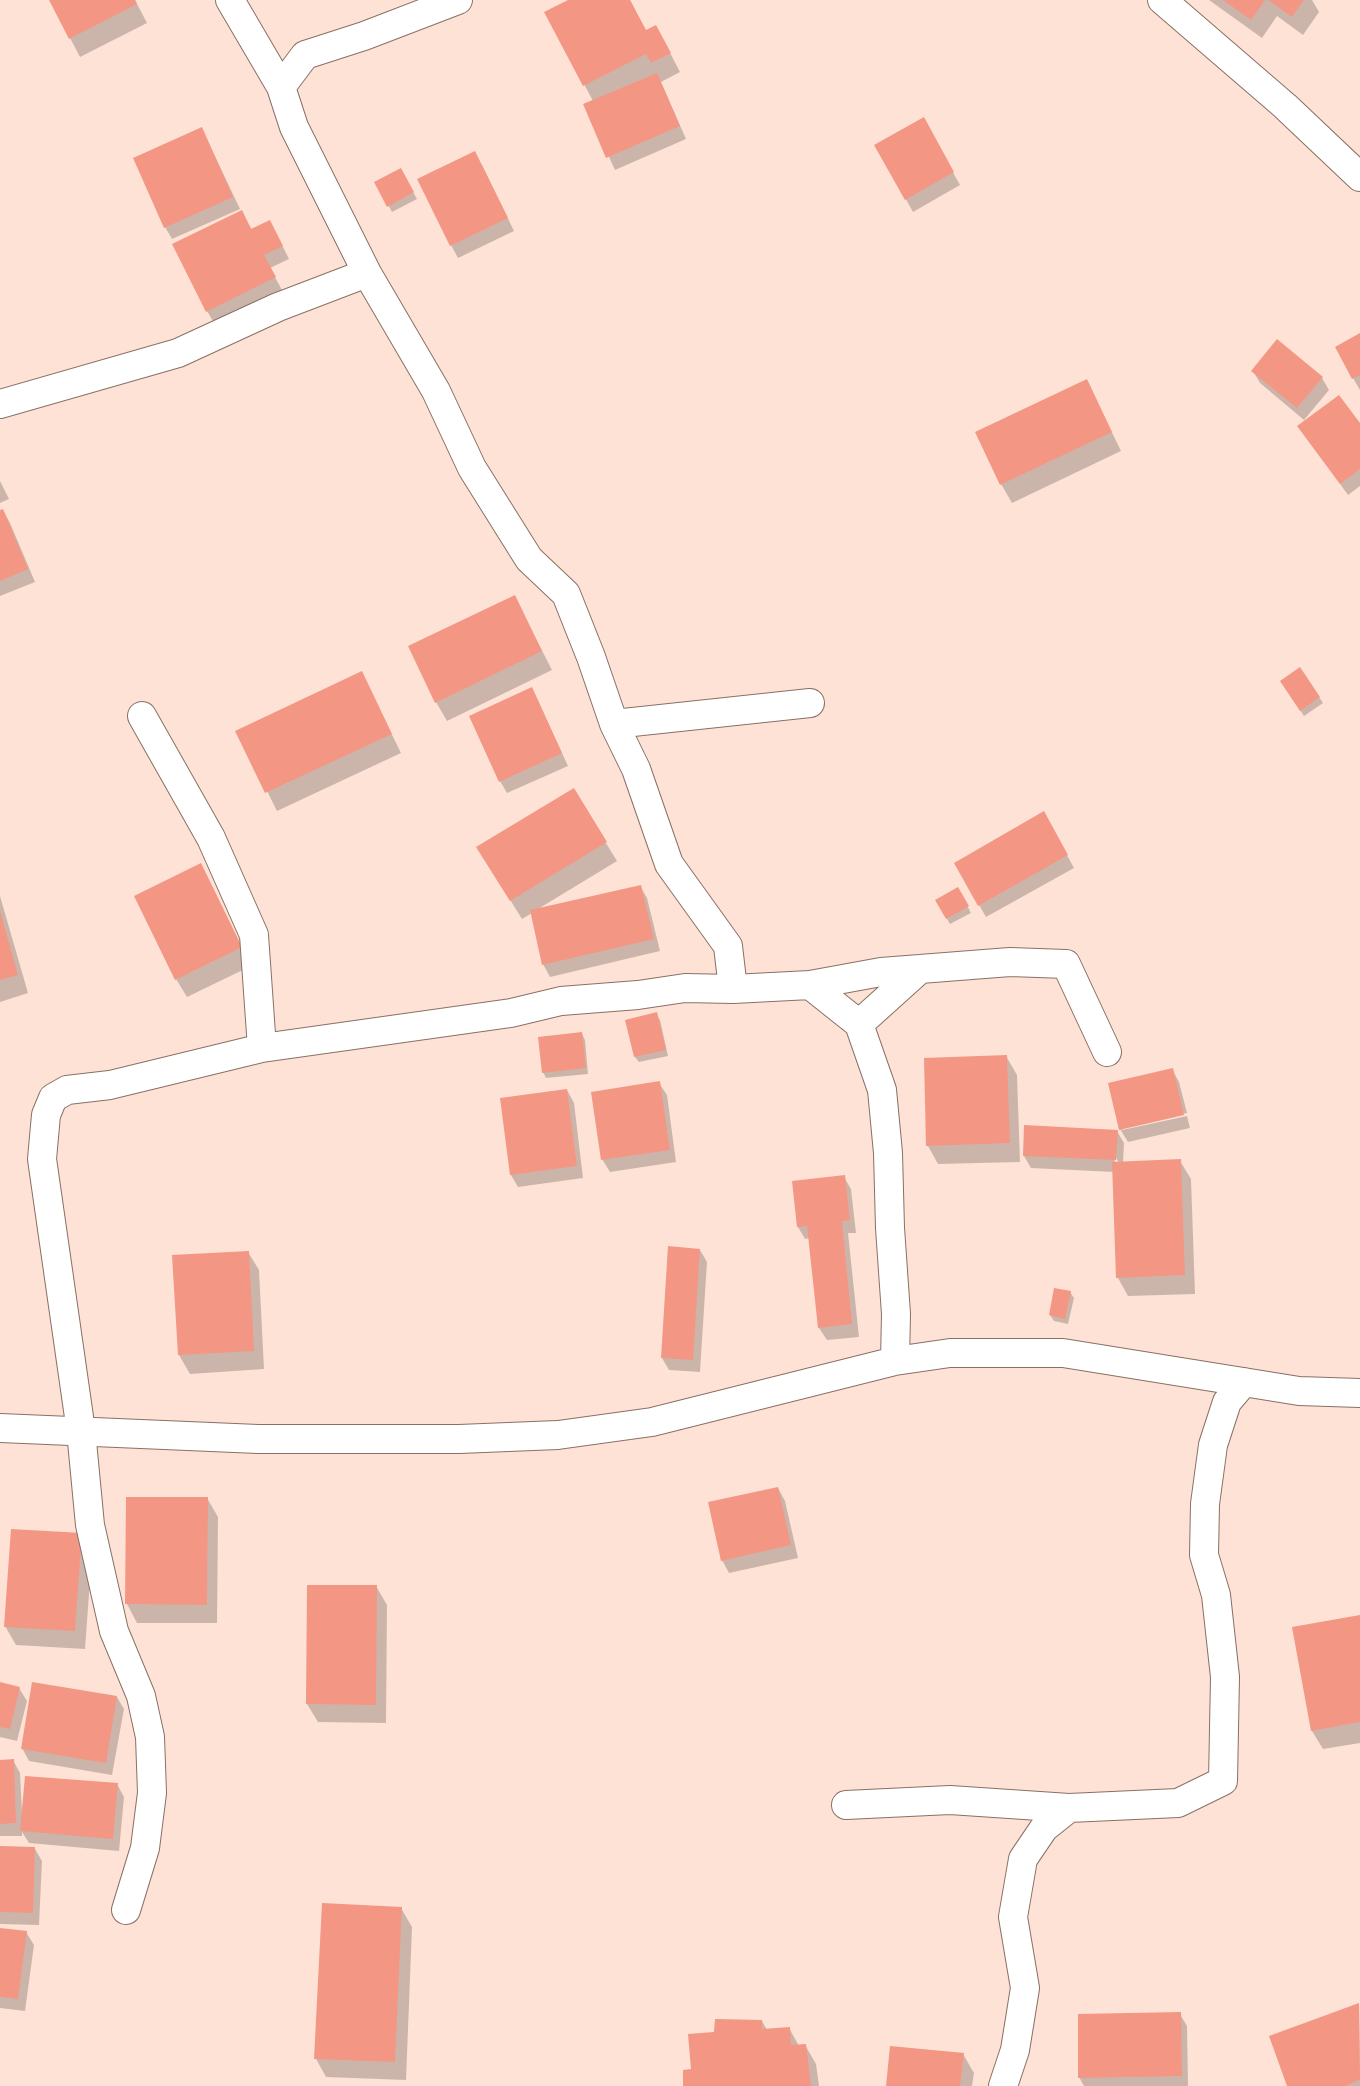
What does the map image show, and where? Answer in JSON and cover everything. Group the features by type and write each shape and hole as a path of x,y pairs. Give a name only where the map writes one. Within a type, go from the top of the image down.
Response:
{"street":[{"path":"230,0 281,87 294,127 367,273 436,391 472,468 530,559 566,594 614,724 636,769 669,864 728,946 733,989"},
{"path":"281,87 305,54 364,36 458,0"},
{"path":"1162,0 1284,106 1360,177"},
{"path":"0,404 178,352 278,307 367,273"},
{"path":"614,724 810,703"},
{"path":"142,716 210,838 254,935 262,1048"},
{"path":"126,1910 145,1848 152,1793 150,1737 141,1696 114,1631 90,1525 81,1431 42,1159 46,1115 53,1098 67,1090 110,1084 262,1048 510,1013 561,1001 638,995 685,988 733,989 810,986 881,972 1010,962 1066,964 1107,1052"},
{"path":"859,1024 920,969"},
{"path":"810,986 859,1024 882,1090 888,1153 896,1314 895,1361"},
{"path":"0,1428 258,1439 459,1439 558,1435 652,1422 895,1361 950,1354 1063,1353 1299,1391 1360,1393"},
{"path":"846,1805 950,1800 1068,1808 1178,1803 1223,1781 1225,1677 1216,1595 1204,1555 1205,1504 1213,1445 1221,1419 1227,1402 1244,1382"},
{"path":"1003,2086 1015,2050 1025,1988 1013,1917 1023,1859 1044,1828 1068,1808"}],"building":[{"path":"49,0 135,0 137,4 69,39"},
{"path":"568,0 630,0 646,30 656,25 671,53 651,63 646,54 583,86 544,12"},
{"path":"1223,0 1265,0 1251,20"},
{"path":"1268,0 1304,0 1292,17"},
{"path":"657,73 680,126 606,158 583,104"},
{"path":"924,117 954,172 905,200 874,145"},
{"path":"202,127 233,197 164,228 133,158"},
{"path":"475,151 508,218 450,246 417,179"},
{"path":"401,168 414,192 387,207 374,182"},
{"path":"242,210 251,229 270,220 283,246 264,255 276,277 206,312 172,244"},
{"path":"1360,333 1360,375 1352,379 1335,347"},
{"path":"1277,339 1323,377 1297,408 1251,371"},
{"path":"1087,379 1112,432 1000,485 975,432"},
{"path":"1339,395 1360,423 1360,469 1340,484 1297,426"},
{"path":"3,509 28,569 0,581 0,510"},
{"path":"515,595 542,651 435,703 408,646"},
{"path":"1300,667 1320,697 1300,711 1280,681"},
{"path":"362,671 392,734 265,793 235,731"},
{"path":"532,687 562,753 499,782 469,716"},
{"path":"574,788 607,842 510,901 476,847"},
{"path":"1044,811 1068,855 978,906 954,863"},
{"path":"201,863 242,947 175,980 134,896"},
{"path":"641,885 654,939 542,965 530,910"},
{"path":"958,887 969,906 946,919 935,900"},
{"path":"0,911 18,975 0,980"},
{"path":"657,1012 666,1050 634,1057 625,1020"},
{"path":"582,1032 586,1068 542,1073 538,1037"},
{"path":"1007,1055 1010,1143 926,1146 924,1058"},
{"path":"1173,1068 1184,1115 1119,1130 1108,1083"},
{"path":"660,1081 670,1150 601,1160 591,1092"},
{"path":"567,1089 577,1166 510,1175 500,1098"},
{"path":"1024,1125 1118,1130 1116,1160 1023,1156"},
{"path":"1181,1159 1185,1275 1116,1278 1112,1162"},
{"path":"845,1175 850,1220 842,1221 852,1324 818,1328 807,1226 797,1227 792,1181"},
{"path":"668,1246 700,1249 693,1360 661,1358"},
{"path":"249,1251 254,1351 178,1355 172,1255"},
{"path":"1054,1288 1071,1291 1065,1319 1049,1315"},
{"path":"778,1487 791,1545 721,1561 708,1502"},
{"path":"126,1497 208,1497 207,1605 125,1604"},
{"path":"11,1529 82,1533 75,1631 4,1627"},
{"path":"307,1585 377,1585 376,1705 306,1704"},
{"path":"1360,1615 1360,1722 1311,1731 1292,1627"},
{"path":"0,1682 20,1687 10,1729 0,1727"},
{"path":"32,1682 117,1696 106,1763 21,1749"},
{"path":"14,1759 16,1823 0,1824 0,1760"},
{"path":"25,1776 118,1783 113,1839 20,1831"},
{"path":"0,1846 35,1847 33,1913 0,1912"},
{"path":"322,1903 402,1907 395,2062 314,2059"},
{"path":"0,1928 27,1931 18,1999 0,1997"},
{"path":"1359,2003 1360,2080 1345,2086 1287,2086 1269,2036"},
{"path":"1181,2012 1182,2076 1078,2078 1078,2014"},
{"path":"715,2019 762,2020 762,2029 790,2027 791,2045 806,2044 811,2086 683,2086 683,2070 691,2069 688,2034 714,2032"},
{"path":"890,2046 964,2053 960,2086 886,2086"}]}
